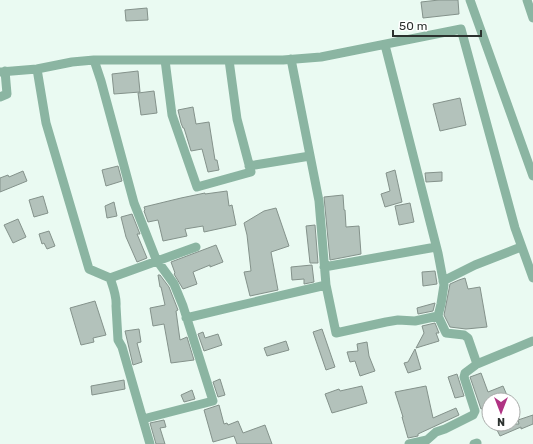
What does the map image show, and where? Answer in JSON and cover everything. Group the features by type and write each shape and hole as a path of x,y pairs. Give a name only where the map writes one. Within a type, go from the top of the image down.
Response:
{"street":[{"path":"470,0 533,176"},
{"path":"527,0 533,18"},
{"path":"0,96 7,94 3,72 38,69 72,62 94,60 321,58 461,30 515,228 533,278"},
{"path":"385,45 436,247 443,281 442,304 438,316 446,333 468,338 476,364"},
{"path":"290,59 319,201 326,285 336,333 386,322 398,320 415,322 438,316"},
{"path":"94,60 134,203 157,261 174,284 213,401 143,419"},
{"path":"165,60 172,115 197,187 251,172 237,120 229,60"},
{"path":"38,69 46,123 88,269 110,278 196,247"},
{"path":"249,166 310,156"},
{"path":"324,267 436,247"},
{"path":"443,281 475,265 522,247"},
{"path":"110,278 115,291 118,340 122,347 150,444"},
{"path":"186,318 326,285"},
{"path":"409,444 428,442 436,432 473,415 475,412 464,377 466,373 476,364 533,341"}],"building":[{"path":"458,0 459,14 423,18 421,2"},
{"path":"147,8 148,20 126,21 125,10"},
{"path":"138,71 140,92 114,94 112,74"},
{"path":"154,91 157,113 141,115 138,93"},
{"path":"460,98 466,125 440,131 433,104"},
{"path":"193,107 196,124 209,122 215,160 217,160 219,170 208,172 202,149 191,151 178,110"},
{"path":"118,166 122,181 106,186 102,170"},
{"path":"395,170 402,202 385,207 381,194 390,191 386,173"},
{"path":"23,171 27,181 0,192 0,178 8,175 9,177"},
{"path":"442,172 442,181 426,182 425,173"},
{"path":"227,191 229,206 232,205 236,225 204,232 203,226 185,229 187,236 163,241 158,220 148,222 144,211 144,207 181,198 205,193"},
{"path":"343,195 346,227 359,226 361,254 330,260 324,197"},
{"path":"43,196 48,213 34,217 29,200"},
{"path":"114,202 117,216 107,218 105,206"},
{"path":"410,203 414,222 399,225 395,206"},
{"path":"276,208 289,246 271,252 278,290 250,296 244,272 251,271 247,235 244,223 264,211"},
{"path":"132,214 140,234 137,234 147,258 137,262 126,237 121,217"},
{"path":"18,219 26,237 13,243 4,225"},
{"path":"315,225 318,263 310,263 306,226"},
{"path":"49,231 55,246 47,249 44,243 42,244 39,234"},
{"path":"216,245 223,262 210,267 210,265 193,272 197,284 183,289 174,274 175,273 171,262"},
{"path":"312,265 314,282 304,284 304,279 292,280 291,267"},
{"path":"435,271 437,284 423,286 422,272"},
{"path":"158,275 160,275 169,287 178,310 176,311 180,340 187,337 194,360 171,363 164,324 153,326 150,308 165,305"},
{"path":"465,278 468,289 480,287 487,327 466,329 450,327 444,315 450,284"},
{"path":"95,301 106,335 93,338 94,342 81,345 70,308"},
{"path":"435,303 433,311 418,314 417,308"},
{"path":"435,323 439,333 436,333 439,341 416,348 424,333 422,326"},
{"path":"139,329 141,342 137,343 142,362 133,365 125,331"},
{"path":"322,329 335,367 326,370 313,332"},
{"path":"203,332 205,338 218,334 222,345 204,351 198,334"},
{"path":"286,341 289,350 267,356 264,348"},
{"path":"367,342 369,356 375,371 360,376 355,361 350,362 347,352 358,351 357,344"},
{"path":"415,349 421,369 408,373 404,363 408,362"},
{"path":"481,373 488,392 481,392 481,409 470,377"},
{"path":"457,374 464,396 455,398 448,377"},
{"path":"220,379 225,395 218,397 213,382"},
{"path":"124,380 125,389 92,395 91,386"},
{"path":"362,386 367,403 332,413 325,394 339,389 340,391"},
{"path":"426,386 433,418 456,408 459,415 418,434 418,436 408,438 395,392"},
{"path":"503,386 506,392 488,392"},
{"path":"192,390 195,399 184,402 181,395"},
{"path":"219,405 224,424 227,423 228,425 238,421 243,433 265,425 272,444 237,444 234,436 213,442 204,410"},
{"path":"533,415 533,424 521,429 521,419"},
{"path":"164,420 166,427 160,428 165,444 156,444 150,423"},
{"path":"498,432 509,432 500,436"}]}
